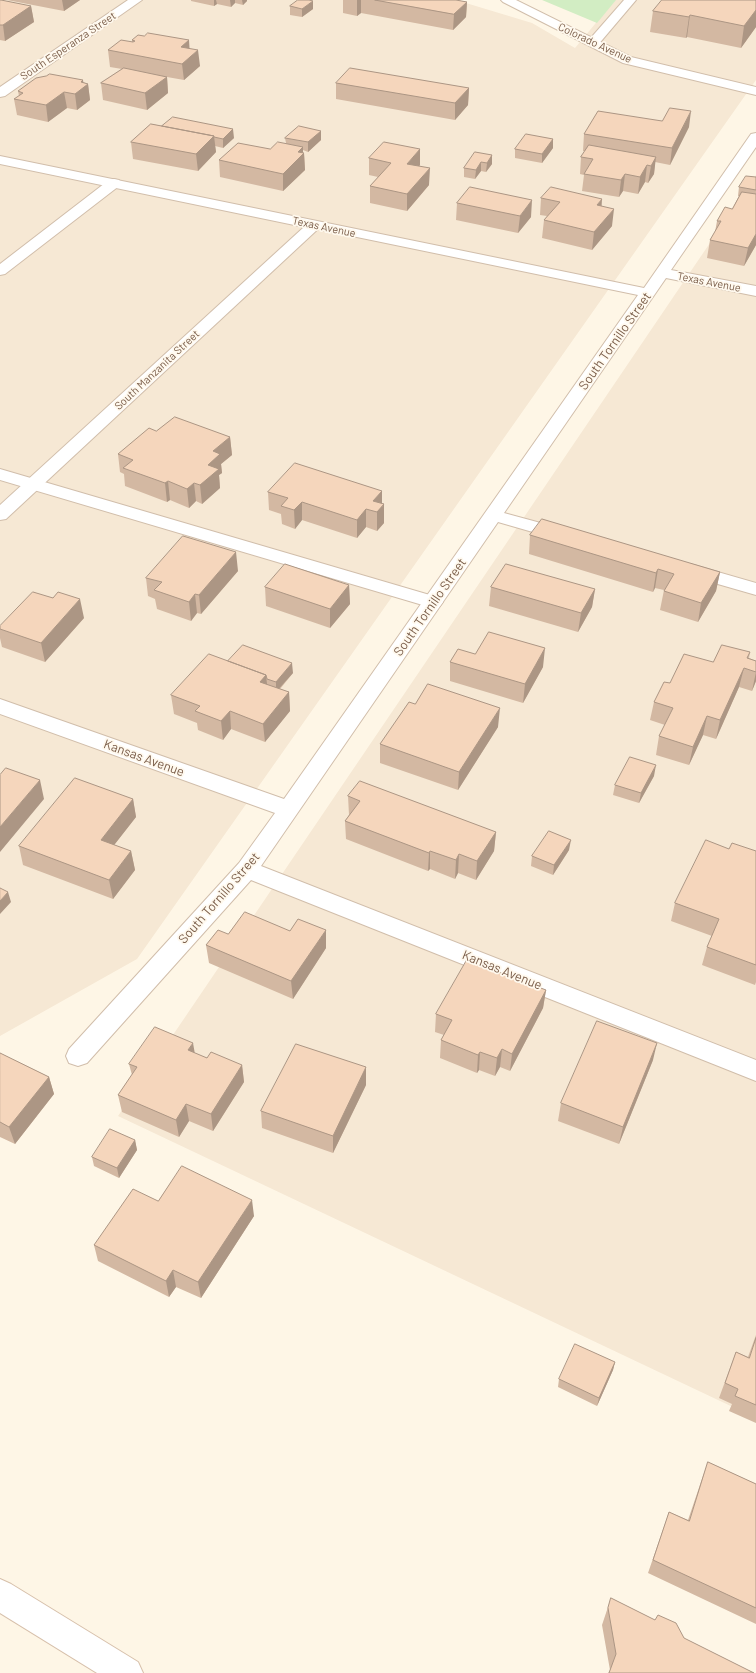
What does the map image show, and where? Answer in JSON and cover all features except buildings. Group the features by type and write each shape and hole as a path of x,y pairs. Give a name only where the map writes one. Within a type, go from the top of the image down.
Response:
{"street":[{"name":"South Esperanza Street","path":"0,93 136,0"},
{"name":"Colorado Avenue","path":"507,0 627,60 756,91"},
{"path":"593,43 630,0"},
{"name":"South Tornillo Street","path":"78,1056 247,869 756,137"},
{"name":"Texas Avenue","path":"0,160 648,293"},
{"path":"0,271 114,183"},
{"name":"South Manzanita Street","path":"0,515 314,224"},
{"name":"Texas Avenue","path":"662,272 756,291"},
{"path":"0,474 433,602"},
{"path":"493,515 583,540"},
{"path":"673,566 756,589"},
{"name":"Kansas Avenue","path":"0,706 288,809"},
{"name":"Kansas Avenue","path":"247,869 756,1071"},
{"path":"0,1595 127,1673"}],"shaded area":[{"path":"0,0 456,0 532,23 575,48 615,0 756,0 756,80 137,959 0,1036"},
{"path":"756,175 756,1418 118,1116"}],"green space":[{"path":"542,0 616,0 597,23"}]}
